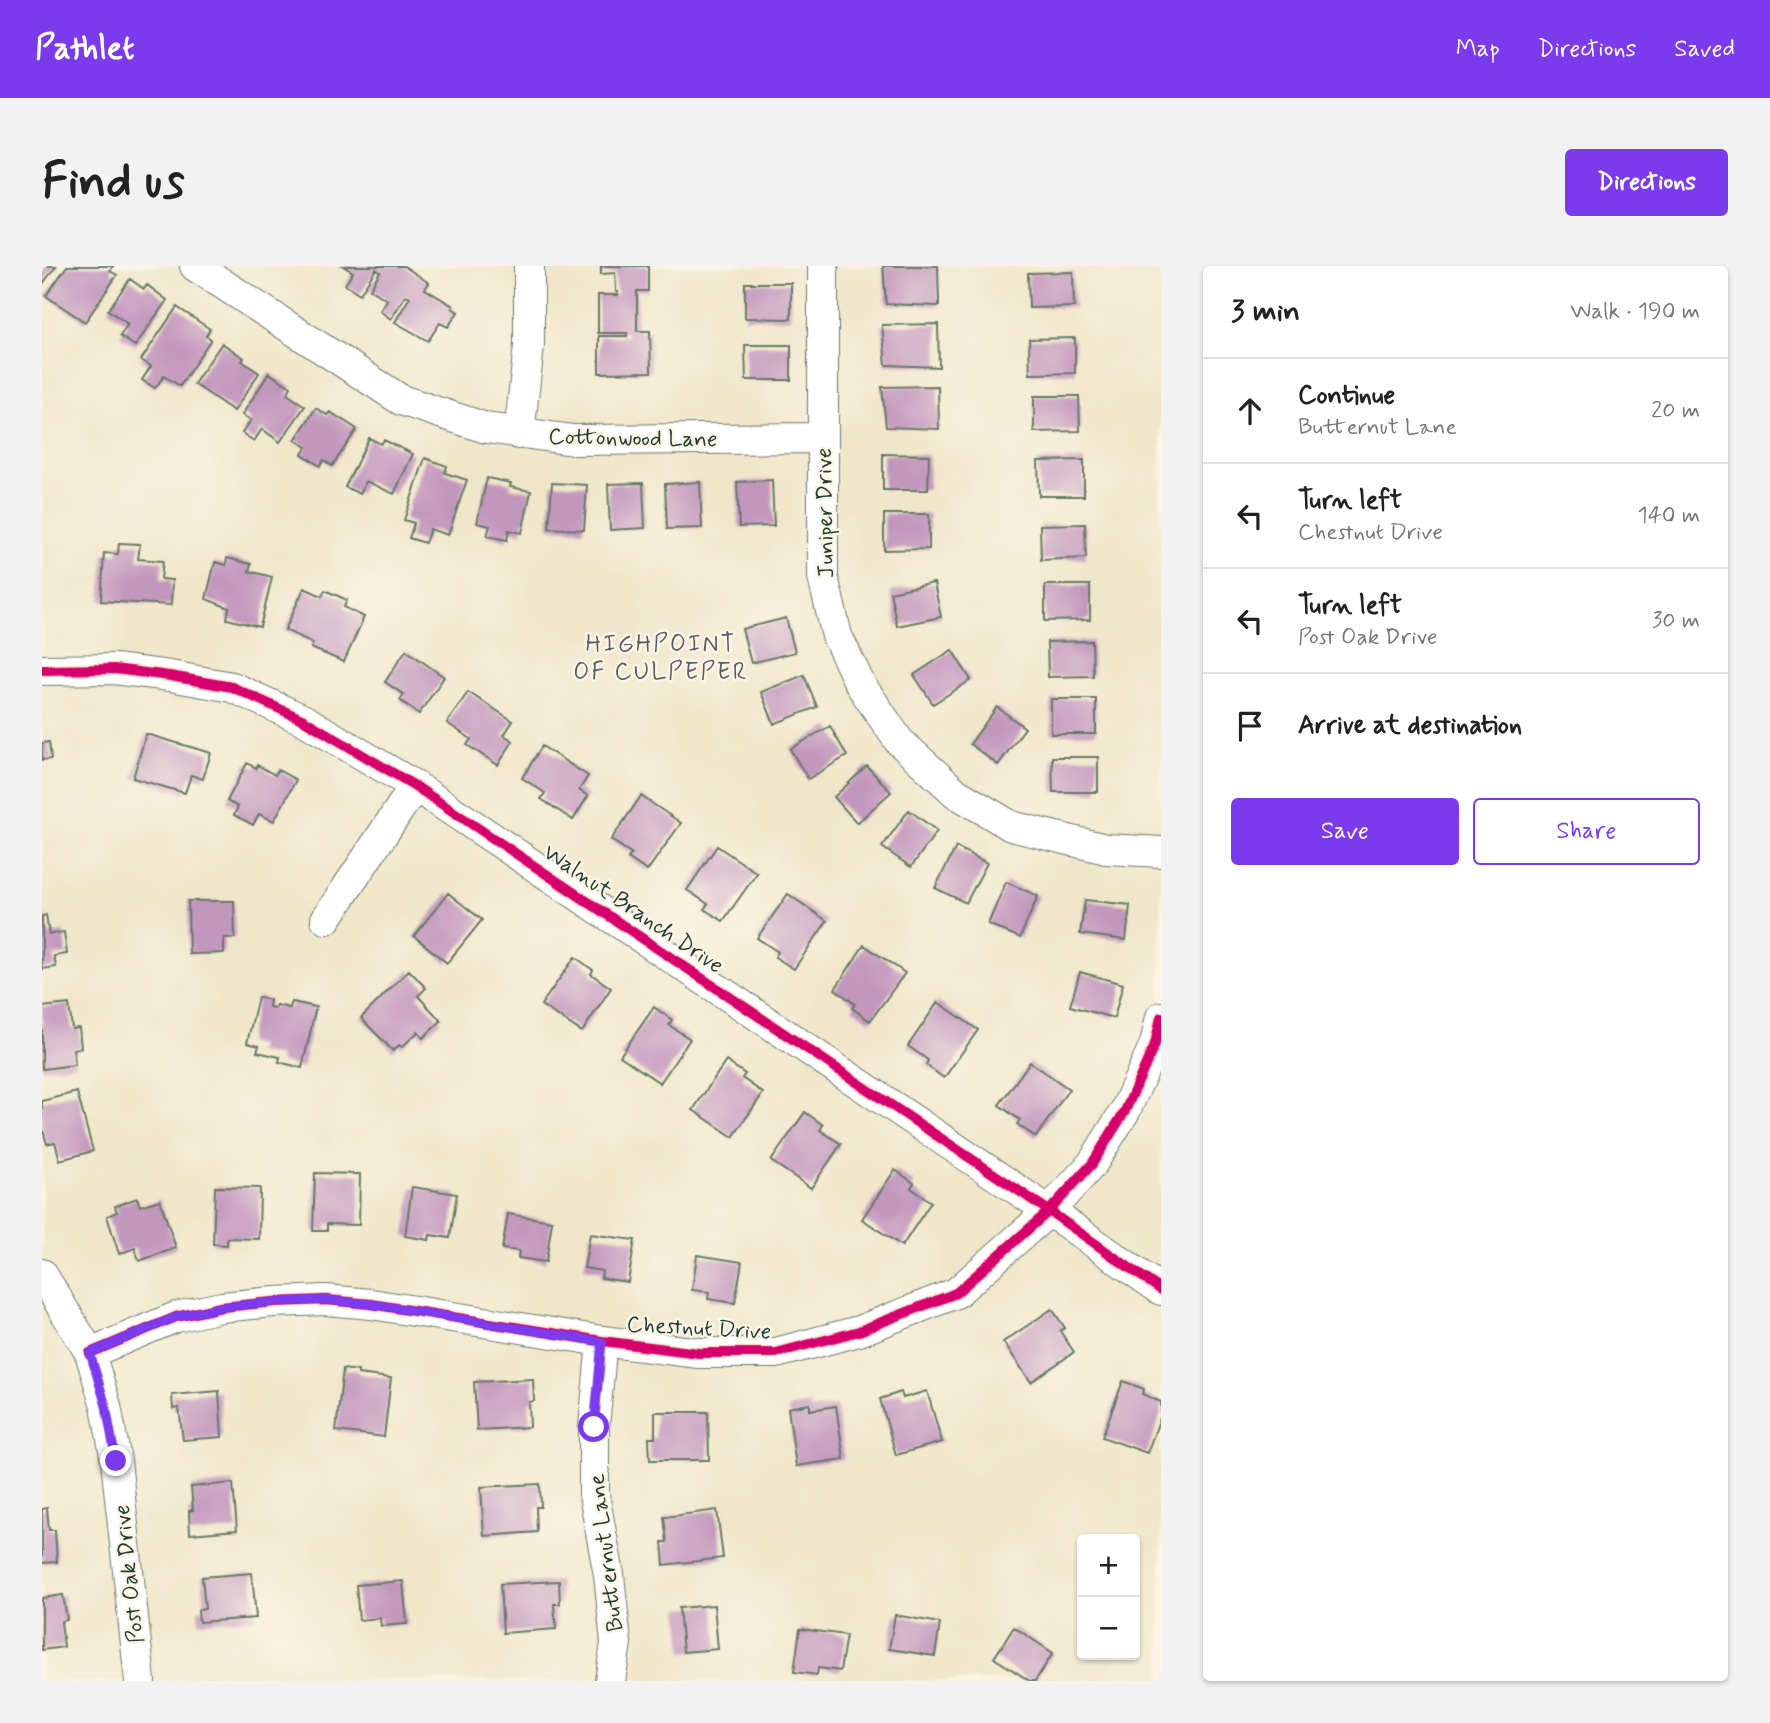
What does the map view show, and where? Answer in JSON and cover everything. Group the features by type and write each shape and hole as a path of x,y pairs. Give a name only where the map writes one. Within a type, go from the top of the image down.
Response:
{"street":[{"name":"Cottonwood Lane","path":"195,266 401,400 486,428 573,440 822,438"},
{"path":"519,434 529,346 529,266"},
{"name":"Juniper Drive","path":"823,266 823,577 837,636 860,684 899,741 956,793 1011,826 1106,849 1161,852"},
{"name":"Walnut Branch Drive","path":"42,670 114,669 232,687 304,720 415,786 1049,1211 1161,1290"},
{"path":"326,919 415,786"},
{"name":"Chestnut Drive","path":"90,1353 176,1317 221,1307 326,1300 371,1304 602,1342 699,1353 776,1353 859,1331 956,1293 1049,1211 1092,1164 1125,1111 1155,1044 1161,1017"},
{"name":"Post Oak Drive","path":"42,1274 90,1353 106,1406 116,1461 140,1681"},
{"name":"Butternut Lane","path":"602,1342 594,1427 594,1495 609,1575 616,1643 610,1681"}],"building":[{"path":"42,266 56,266 42,285"},
{"path":"67,266 113,266 110,271 117,275 85,322 46,296"},
{"path":"343,266 404,266 429,283 425,289 458,312 448,327 440,323 428,341 395,322 410,297 406,295 391,319 380,311 387,300 370,289 380,272 376,269 360,294 345,285 353,272"},
{"path":"601,266 648,266 648,291 637,291 637,331 650,331 651,372 599,373 599,336 627,336 627,333 598,333 598,295 618,295 615,273 601,274"},
{"path":"883,266 938,266 939,306 886,304"},
{"path":"1073,272 1074,307 1029,308 1028,273"},
{"path":"130,279 144,289 147,285 167,300 135,346 120,336 128,324 108,310"},
{"path":"745,283 791,283 791,319 745,318"},
{"path":"177,307 210,329 206,336 211,339 180,386 164,376 155,388 142,380 151,366 141,360"},
{"path":"938,324 939,367 886,365 882,325"},
{"path":"1075,338 1075,373 1030,374 1029,339"},
{"path":"222,343 244,358 242,361 259,373 234,411 194,384"},
{"path":"745,345 791,345 791,380 746,380"},
{"path":"269,373 291,387 287,394 305,406 280,442 262,429 254,441 242,433 251,420 242,415"},
{"path":"938,386 939,429 886,427 882,387"},
{"path":"1034,396 1079,396 1080,431 1034,432"},
{"path":"316,408 327,415 330,412 357,429 332,466 324,460 320,466 302,454 307,447 295,440"},
{"path":"369,438 381,444 384,440 413,454 394,494 366,481 360,494 345,487"},
{"path":"883,454 929,455 928,490 883,490"},
{"path":"425,458 447,466 445,473 467,480 448,535 430,529 425,543 409,538 414,523 404,520"},
{"path":"1084,460 1084,496 1039,496 1038,461"},
{"path":"487,478 511,483 510,487 531,491 522,533 509,530 507,540 487,536 490,526 477,523"},
{"path":"772,480 774,526 739,527 737,482"},
{"path":"700,482 702,528 667,529 665,484"},
{"path":"552,483 587,485 584,530 549,528"},
{"path":"643,483 645,528 610,530 608,484"},
{"path":"884,514 929,514 929,549 884,550"},
{"path":"1085,524 1086,558 1041,560 1040,525"},
{"path":"119,543 140,544 138,559 163,561 161,579 172,580 171,605 101,601 104,553 118,554"},
{"path":"227,558 251,564 249,571 272,577 260,627 227,619 229,608 206,599 215,562 226,565"},
{"path":"934,583 941,617 897,626 890,592"},
{"path":"1045,585 1090,585 1090,620 1045,621"},
{"path":"304,588 322,596 325,590 347,600 344,607 364,617 344,662 311,648 313,643 285,630"},
{"path":"786,618 795,652 751,663 742,629"},
{"path":"1092,641 1093,676 1048,677 1047,642"},
{"path":"406,650 444,677 419,714 400,700 404,695 385,682"},
{"path":"952,650 971,680 933,704 914,675"},
{"path":"804,675 817,707 774,724 761,692"},
{"path":"468,692 513,721 504,735 513,741 498,765 467,745 471,739 447,723"},
{"path":"1051,699 1096,699 1096,734 1051,734"},
{"path":"997,707 1025,728 998,765 970,744"},
{"path":"830,726 847,756 808,779 790,749"},
{"path":"146,734 211,753 203,779 191,775 185,793 133,778"},
{"path":"49,742 51,759 42,760 42,743"},
{"path":"542,746 588,776 579,790 588,796 573,820 541,799 545,793 522,778"},
{"path":"1052,757 1098,757 1098,792 1053,792"},
{"path":"247,763 256,768 257,765 275,775 278,770 296,780 274,821 259,814 253,825 234,815 238,807 227,801"},
{"path":"867,766 891,792 857,823 834,797"},
{"path":"641,796 681,823 647,871 628,858 632,854 611,840"},
{"path":"909,810 937,831 911,867 882,847"},
{"path":"717,846 757,873 723,921 704,909 708,904 687,890"},
{"path":"956,847 987,863 966,903 935,888"},
{"path":"1006,882 1038,896 1020,938 988,924"},
{"path":"448,893 482,920 447,963 414,936"},
{"path":"788,894 827,921 794,969 775,957 778,952 757,938"},
{"path":"1085,900 1130,905 1126,940 1080,934"},
{"path":"188,901 234,901 235,938 224,938 224,953 189,954"},
{"path":"46,915 49,934 64,932 67,954 54,956 56,967 42,969 42,916"},
{"path":"864,945 905,973 870,1021 852,1008 855,1004 835,989"},
{"path":"575,957 593,970 591,974 611,988 582,1032 541,1005"},
{"path":"409,970 426,988 418,996 441,1021 423,1038 418,1032 402,1047 399,1045 393,1051 361,1018"},
{"path":"1080,972 1123,984 1114,1018 1070,1006"},
{"path":"258,997 270,1000 269,1007 275,1008 276,1005 290,1008 292,1002 316,1007 302,1068 279,1062 280,1057 257,1052 259,1046 247,1043"},
{"path":"938,1002 978,1030 944,1078 926,1065 928,1060 908,1046"},
{"path":"69,1004 72,1029 79,1028 81,1048 73,1049 75,1065 42,1069 42,1007"},
{"path":"654,1007 672,1020 669,1025 690,1039 660,1083 620,1056"},
{"path":"726,1061 745,1074 742,1078 763,1093 733,1137 693,1110"},
{"path":"1030,1062 1069,1089 1036,1137 1017,1124 1020,1120 999,1105"},
{"path":"77,1092 93,1151 60,1160 55,1142 47,1144 42,1127 42,1101"},
{"path":"805,1112 823,1125 820,1130 841,1144 811,1188 771,1161"},
{"path":"895,1170 914,1183 911,1188 931,1202 902,1246 862,1219"},
{"path":"315,1173 360,1174 359,1225 327,1224 327,1231 313,1231"},
{"path":"215,1187 260,1188 259,1239 227,1238 227,1245 213,1244"},
{"path":"412,1187 457,1194 450,1238 430,1235 429,1240 405,1236"},
{"path":"137,1198 140,1206 160,1200 176,1248 139,1261 135,1248 119,1254 107,1216 117,1212 115,1206"},
{"path":"508,1214 552,1221 546,1262 518,1258 519,1251 502,1249"},
{"path":"590,1234 635,1240 628,1282 601,1278 602,1271 584,1268"},
{"path":"697,1255 742,1262 735,1303 708,1299 709,1292 692,1290"},
{"path":"1052,1309 1065,1328 1060,1331 1074,1352 1031,1382 1003,1342"},
{"path":"343,1369 358,1371 358,1374 391,1378 384,1437 336,1431"},
{"path":"533,1379 534,1401 529,1402 530,1427 477,1430 474,1382"},
{"path":"1123,1381 1144,1389 1142,1394 1161,1402 1161,1415 1147,1453 1102,1437"},
{"path":"219,1391 222,1437 183,1440 179,1408 173,1409 172,1395"},
{"path":"927,1391 942,1442 896,1455 880,1399 901,1392 903,1398"},
{"path":"810,1404 810,1410 836,1406 844,1459 796,1466 788,1408"},
{"path":"655,1412 708,1412 709,1460 650,1460 649,1438 655,1438"},
{"path":"233,1483 237,1530 190,1534 189,1511 193,1510 191,1487"},
{"path":"540,1484 541,1507 536,1507 537,1532 484,1536 481,1487"},
{"path":"47,1508 49,1530 55,1530 57,1562 42,1563 42,1509"},
{"path":"717,1510 723,1558 664,1565 662,1542 667,1542 664,1517"},
{"path":"252,1573 256,1618 199,1622 198,1610 205,1609 202,1577"},
{"path":"403,1581 407,1624 381,1626 380,1618 359,1620 356,1585"},
{"path":"559,1581 560,1604 554,1604 556,1629 503,1633 500,1584"},
{"path":"63,1595 67,1620 61,1621 64,1647 42,1650 42,1598"},
{"path":"714,1605 718,1649 683,1652 679,1608"},
{"path":"895,1615 940,1623 935,1656 889,1649"},
{"path":"1014,1627 1053,1653 1035,1681 1030,1681 994,1658"},
{"path":"800,1629 846,1635 840,1671 818,1668 817,1675 794,1672"}],"cycle path":[{"path":"42,670 114,669 232,687 304,720 415,786 1049,1211 1161,1290"},
{"path":"90,1353 176,1317 221,1307 326,1300 371,1304 602,1341 699,1353 776,1353 859,1331 956,1293 1049,1211 1092,1164 1125,1111 1155,1044 1161,1017"}],"district":[{"name":"HIGHPOINT OF CULPEPER","path":"661,657"}],"route":[{"path":"116,1461 106,1406 90,1353 176,1317 221,1307 274,1302 326,1300 371,1304 602,1342 594,1427"}]}
